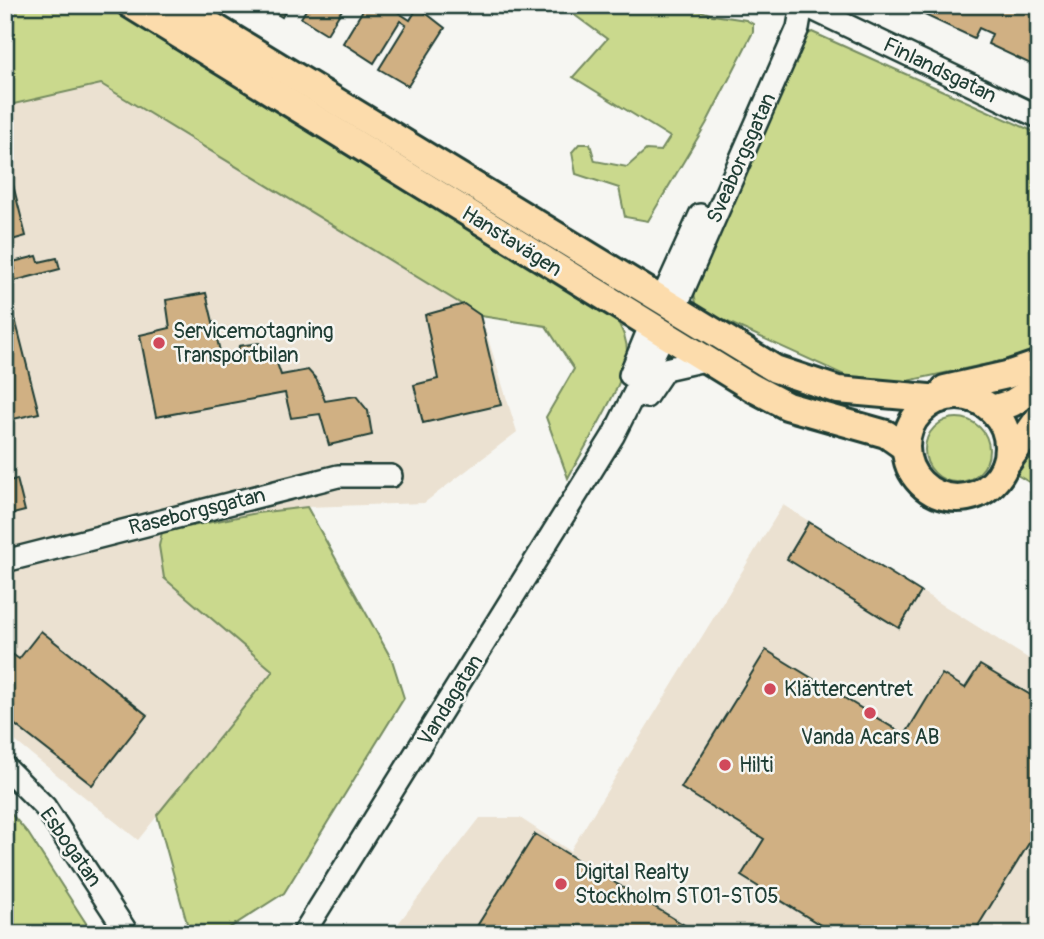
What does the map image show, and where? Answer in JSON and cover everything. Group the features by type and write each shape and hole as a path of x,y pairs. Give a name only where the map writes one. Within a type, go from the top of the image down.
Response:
{"main road":[{"name":"Hanstavägen","path":"131,5 705,360 787,406 886,434 906,448"},
{"name":"Hanstavägen","path":"178,5 775,369 804,381 838,390 940,399"},
{"path":"657,330 668,305"},
{"path":"906,397 1007,375 1039,364"},
{"path":"992,410 1012,403 1039,386"},
{"path":"1004,466 1007,436 992,410 967,397 940,399 926,407 915,418 906,448 915,476 925,486 952,498 967,497 988,487 1004,466 1039,418"}],"street":[{"name":"Sveaborgsgatan","path":"668,305 798,28 802,5"},
{"name":"Finlandsgatan","path":"802,5 1039,117"},
{"name":"Vandagatan","path":"303,934 613,436 657,330"},
{"name":"Vandagatan","path":"593,465 657,330"},
{"name":"Vandagatan","path":"613,436 632,420 665,369 705,360"},
{"name":"Raseborgsgatan","path":"5,561 338,476 391,476"},
{"name":"Esbogatan","path":"5,767 44,807 128,934"}],"shaded area":[{"path":"101,84 481,316 517,432 424,503 307,507 159,546 164,578 273,671 138,840 5,733 5,106"},
{"path":"783,505 1039,665 1039,934 390,934 480,818 520,818 570,851"}],"green space":[{"path":"5,5 108,5 615,316 627,345 625,367 611,399 568,478 546,417 574,369 546,326 481,316 101,84 5,106"},
{"path":"561,5 683,5 753,24 753,32 706,124 648,221 625,217 619,188 576,174 572,152 579,144 590,144 595,161 627,167 646,150 661,151 670,137 573,77 607,39"},
{"path":"812,32 1039,134 1039,353 907,381 855,380 697,308 693,288 799,39"},
{"path":"957,418 980,427 989,450 980,473 957,482 934,473 925,450 934,427"},
{"path":"1039,440 1039,488 1017,475"},
{"path":"307,507 392,660 404,698 284,893 220,934 190,934 157,815 273,671 164,578 159,546 162,532 257,513"},
{"path":"5,807 28,833 93,934 5,934"}],"building":[{"path":"262,5 289,5 282,17"},
{"path":"309,5 345,5 327,34 301,18"},
{"path":"366,5 387,5 410,20 418,7 445,28 408,86 379,69 406,25 400,21 374,63 343,43"},
{"path":"918,5 1039,5 1039,68 988,44 992,34 979,28 974,38 916,11"},
{"path":"10,173 26,236 5,242 5,174"},
{"path":"37,256 39,262 57,258 60,269 6,283 39,413 5,421 5,271 15,269 13,262"},
{"path":"206,293 223,364 237,359 239,346 259,343 275,357 281,375 308,370 317,380 325,401 356,396 368,411 372,435 329,445 320,414 291,418 285,393 156,417 140,335 170,328 166,300"},
{"path":"464,304 480,315 501,405 423,423 414,385 438,379 425,315"},
{"path":"17,479 25,511 5,516 5,482"},
{"path":"809,522 921,592 899,628 787,559"},
{"path":"41,631 147,715 92,785 5,717 5,649 19,659"},
{"path":"766,650 905,735 942,674 965,688 980,665 1039,700 1039,800 1031,813 1039,817 1039,827 973,934 835,934 741,876 764,839 681,788"},
{"name":"Digital Realty Stockholm STO1-STO5","path":"535,834 699,934 472,934"}],"place":[{"name":"Servicemotagning Transportbilan","path":"159,343"},
{"name":"Klättercentret","path":"770,689"},
{"name":"Vanda Acars AB","path":"870,713"},
{"name":"Hilti","path":"725,765"},
{"name":"Digital Realty Stockholm STO1-STO5","path":"561,884"}]}
